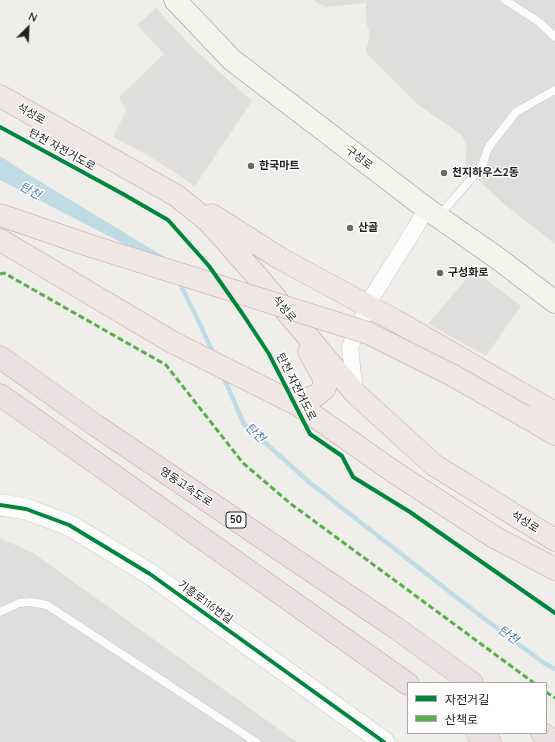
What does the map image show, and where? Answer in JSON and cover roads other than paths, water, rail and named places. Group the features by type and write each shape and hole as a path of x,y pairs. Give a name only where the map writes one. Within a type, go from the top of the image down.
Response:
{"highway":[{"name":"석성로","path":"0,96 177,196 209,222 356,393 434,465 555,540"},
{"path":"177,196 210,214 281,259 396,321 555,414"},
{"path":"0,215 91,246 368,333 452,374 555,434"},
{"path":"0,240 172,342 300,406 394,472 494,537 555,569"},
{"path":"296,322 310,354 323,377 325,388 317,395 304,400 300,406"},
{"name":"영동고속도로","path":"0,357 95,425 393,626 471,682"},
{"path":"0,395 407,683"},
{"path":"479,734 490,742"},
{"path":"543,734 554,742"}],"main road":[{"name":"구성로","path":"175,0 232,60 433,213 502,261 555,302"}],"street":[{"path":"356,393 350,347 372,297 433,213"},
{"name":"기흥로116번길","path":"0,505 26,508 69,525 150,574 384,742"}],"lane":[{"path":"505,0 538,22 555,37"},
{"path":"433,213 482,166 488,148 516,112 555,90"},
{"path":"0,612 19,603 31,602 47,605 256,742"}],"water":[{"name":"탄천","path":"0,156 176,264 184,291 157,261 0,180"}],"waterway":[{"name":"탄천","path":"182,288 214,355"},
{"name":"탄천","path":"223,376 244,424 309,482 469,607 541,661 555,669"}],"place":[{"name":"한국마트","path":"251,166"},
{"name":"천지하우스2동","path":"444,173"},
{"name":"산골","path":"350,228"},
{"name":"구성화로","path":"440,273"}]}
